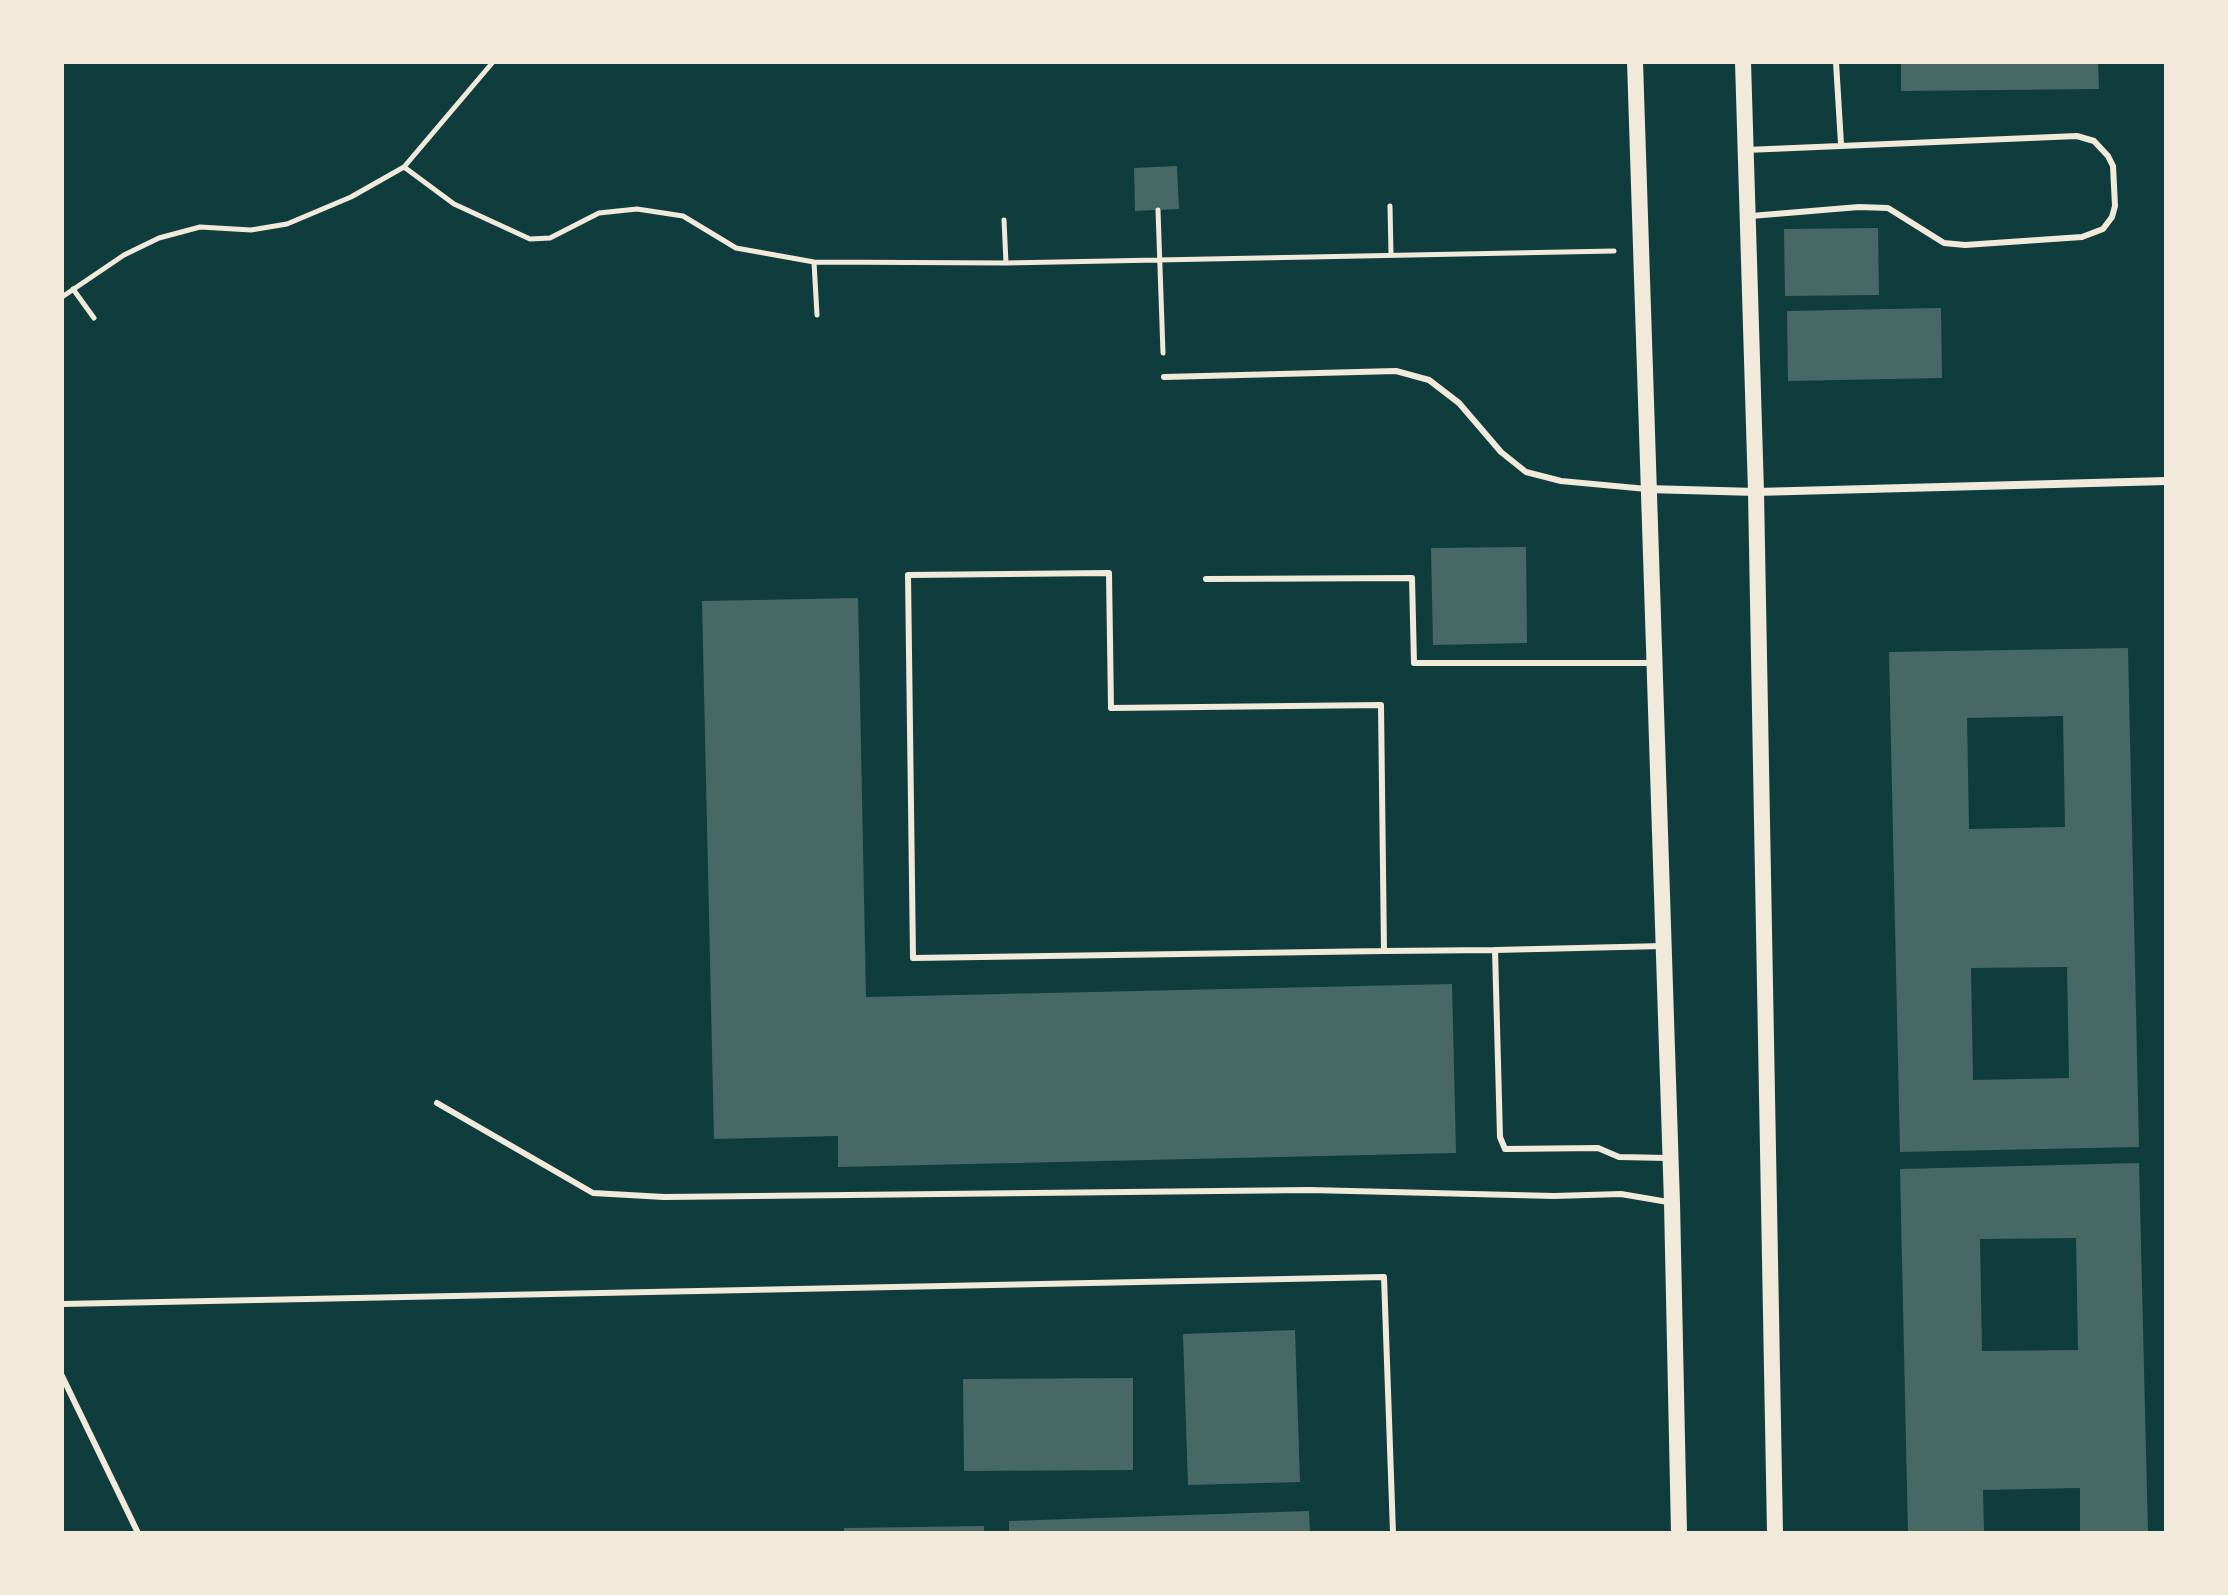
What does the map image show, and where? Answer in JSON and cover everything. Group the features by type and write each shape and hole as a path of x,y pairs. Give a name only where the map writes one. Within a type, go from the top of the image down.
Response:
{"main road":[{"path":"1635,62 1672,1203 1679,1533"},
{"path":"1743,62 1756,492 1775,1533"}],"street":[{"path":"1647,489 1756,492 2166,481"}],"lane":[{"path":"1836,62 1841,144"},
{"path":"1746,150 2077,136 2094,141 2108,156 2113,166 2115,206 2112,217 2103,229 2082,237 1965,245 1944,243 1888,208 1859,207 1747,216"},
{"path":"1164,377 1396,371 1429,380 1449,395 1501,452 1526,472 1561,481 1647,489"},
{"path":"1384,951 1381,705 1111,708 1109,573 908,575 913,958 1495,950 1663,946"},
{"path":"1206,579 1412,578 1414,663 1653,663"},
{"path":"1495,950 1500,1137 1505,1149 1598,1148 1619,1157 1670,1158"},
{"path":"437,1103 593,1193 664,1197 1310,1190 1554,1196 1621,1194 1672,1203"},
{"path":"62,1304 1384,1277 1393,1533"},
{"path":"62,1376 138,1533"}],"path":[{"path":"62,297 124,255 159,238 200,227 251,230 287,224 351,197 404,167 493,62"},
{"path":"404,167 454,204 530,239 550,238 599,213 637,209 683,216 736,248 814,262 1006,263 1640,250"},
{"path":"1390,206 1391,254"},
{"path":"1158,210 1164,377"},
{"path":"1004,220 1006,263"},
{"path":"814,262 817,315"},
{"path":"73,289 94,318"}],"building":[{"path":"1901,62 2098,62 2099,89 1901,91"},
{"path":"1177,166 1179,209 1135,211 1134,168"},
{"path":"1878,228 1879,295 1785,296 1784,229"},
{"path":"1941,308 1942,378 1788,381 1787,311"},
{"path":"1526,547 1527,643 1433,645 1431,548"},
{"path":"858,598 866,997 1452,984 1456,1153 838,1167 838,1136 714,1139 702,601"},
{"path":"2128,648 2139,1147 1900,1152 1889,652","holes":["2063,716 2065,827 1969,829 1967,718","2067,967 2069,1078 1973,1080 1971,968"]},
{"path":"2139,1163 2148,1533 2080,1533 2080,1488 1983,1490 1984,1533 1908,1533 1900,1169","holes":["2076,1238 2078,1350 1982,1351 1980,1239"]},
{"path":"1295,1330 1300,1482 1188,1485 1183,1334"},
{"path":"1133,1378 1133,1470 964,1471 963,1379"},
{"path":"1309,1511 1310,1533 1009,1533 1009,1521"},
{"path":"984,1526 984,1533 844,1533 844,1528"}]}
